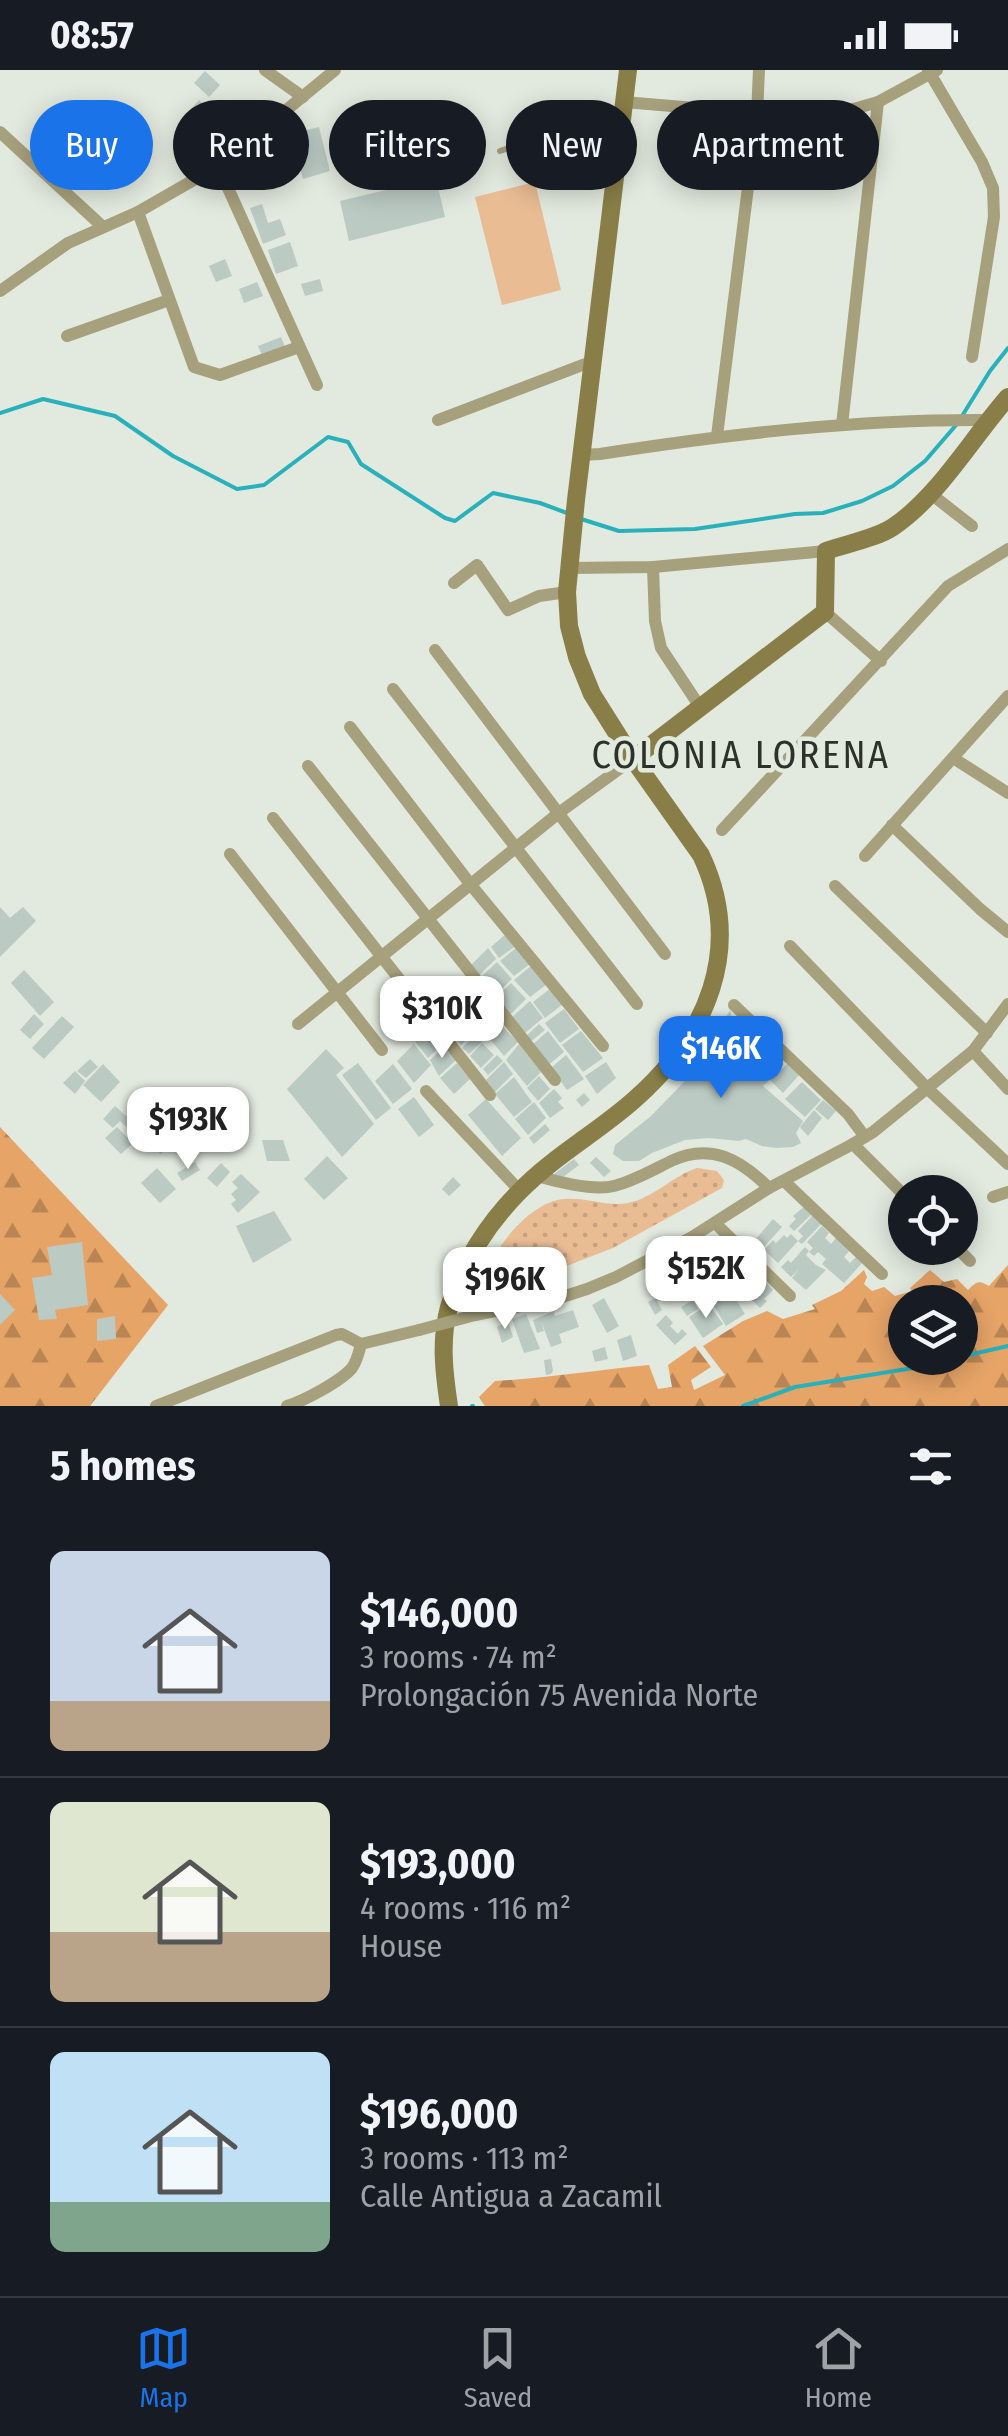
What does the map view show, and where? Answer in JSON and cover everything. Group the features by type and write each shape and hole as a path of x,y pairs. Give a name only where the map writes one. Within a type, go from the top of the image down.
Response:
{"main road":[{"path":"625,100 628,70"},
{"path":"449,1406 444,1360 448,1309 480,1241 520,1190 634,1100 663,1071 687,1042 714,987 720,927 708,871 592,694 577,658 570,626 570,559 614,190"},
{"path":"633,759 824,612 826,552 890,529 931,494 1008,398"}],"street":[{"path":"265,70 303,97"},
{"path":"299,100 335,70"},
{"path":"758,100 759,70"},
{"path":"879,101 932,71 993,188 994,217 972,357"},
{"path":"0,132 102,228"},
{"path":"0,291 68,243 176,190"},
{"path":"229,190 317,385"},
{"path":"717,436 748,190"},
{"path":"842,425 868,190"},
{"path":"138,212 194,367 220,375 299,347"},
{"path":"67,336 169,300"},
{"path":"438,420 592,360"},
{"path":"581,455 717,436 842,425 988,420"},
{"path":"931,494 972,526"},
{"path":"722,830 948,586 1008,550"},
{"path":"570,559 654,567 826,552"},
{"path":"454,584 477,565 508,610 539,596 567,592"},
{"path":"654,567 661,648 700,706"},
{"path":"824,612 881,661"},
{"path":"434,650 665,954"},
{"path":"394,689 637,1004"},
{"path":"865,856 1008,696"},
{"path":"350,727 603,1046"},
{"path":"954,758 1008,793"},
{"path":"298,1024 560,812 633,759"},
{"path":"308,766 555,1080"},
{"path":"274,818 490,1095"},
{"path":"892,824 1008,932"},
{"path":"230,854 382,1050"},
{"path":"835,886 987,1033"},
{"path":"790,946 928,1089 1008,1164"},
{"path":"734,1005 848,1114 859,1140 888,1175"},
{"path":"156,1406 336,1335 361,1344 587,1290 636,1267 768,1188 859,1140 928,1089 973,1050 1006,1013"},
{"path":"973,1050 1008,1089"},
{"path":"426,1091 520,1190"},
{"path":"537,1176 560,1183 611,1187 684,1155 698,1153 733,1158 768,1188"},
{"path":"784,1182 882,1274"},
{"path":"992,1197 1008,1192"},
{"path":"715,1223 790,1296"},
{"path":"287,1406 347,1372 355,1363 361,1344"}],"lane":[{"path":"500,151 506,149"}],"shaded area":[{"path":"506,189 537,190 561,290 502,305 475,197"},
{"path":"697,1168 717,1171 724,1180 722,1188 613,1248 479,1291 500,1247 537,1209 565,1199 628,1203"}],"green space":[{"path":"0,1127 168,1305 90,1406 0,1406"},
{"path":"1008,1265 1008,1406 485,1406 479,1397 495,1381 649,1365 658,1389 672,1387 668,1365 695,1346 711,1367 691,1380 694,1390 725,1375 703,1346 767,1311 783,1319 815,1309 812,1305 841,1291 864,1270 864,1284 872,1291 884,1287 888,1290 888,1375 978,1375 978,1285 974,1285 983,1283 989,1286"},
{"path":"930,1270 944,1282 957,1279 963,1285 913,1285"}],"building":[{"path":"205,71 220,85 209,97 194,83"},
{"path":"319,127 329,171 309,177 309,130"},
{"path":"386,190 439,190 445,217 349,241 340,201"},
{"path":"262,204 268,223 280,219 286,235 263,244 250,208"},
{"path":"290,242 298,266 276,274 268,250"},
{"path":"225,259 232,276 216,282 209,266"},
{"path":"320,279 323,291 305,296 301,284"},
{"path":"257,282 263,296 244,303 239,289"},
{"path":"281,337 286,349 263,358 258,346"},
{"path":"0,907 10,918 23,907 36,921 0,957"},
{"path":"508,932 517,945 499,958 491,947"},
{"path":"517,947 530,964 514,976 500,961"},
{"path":"488,948 496,959 478,976 470,966"},
{"path":"497,962 512,979 494,996 480,978"},
{"path":"531,966 547,984 530,997 514,980"},
{"path":"24,970 54,1002 40,1016 11,983"},
{"path":"465,978 471,984 458,997 452,991"},
{"path":"511,983 526,999 509,1016 495,999"},
{"path":"474,985 486,1000 472,1013 459,999"},
{"path":"551,988 563,1004 545,1018 533,1002"},
{"path":"447,993 462,1006 465,1017 477,1030 461,1045 447,1023 431,1010"},
{"path":"530,1001 543,1018 525,1033 510,1019"},
{"path":"485,1003 502,1022 488,1036 471,1017"},
{"path":"564,1009 579,1029 560,1043 545,1023"},
{"path":"730,1010 734,1026 742,1036 752,1035 763,1065 773,1054 782,1061 772,1072 775,1076 788,1063 800,1074 783,1093 770,1080 763,1086 803,1121 796,1133 801,1143 776,1148 746,1139 709,1138 685,1140 639,1161 623,1161 613,1154 615,1145 684,1082 692,1071 689,1068 709,1039 712,1042"},
{"path":"34,1014 44,1024 30,1039 20,1030"},
{"path":"62,1016 74,1027 44,1059 32,1048"},
{"path":"539,1024 545,1030 529,1043 525,1037"},
{"path":"502,1026 518,1042 504,1056 490,1039"},
{"path":"427,1027 443,1043 428,1058 414,1040"},
{"path":"548,1031 564,1052 547,1066 531,1046"},
{"path":"581,1031 603,1058 583,1072 562,1045"},
{"path":"475,1035 482,1042 469,1054 462,1048"},
{"path":"482,1043 494,1055 481,1068 470,1056"},
{"path":"414,1044 431,1065 414,1083 397,1061"},
{"path":"519,1044 541,1072 527,1086 506,1060"},
{"path":"444,1047 456,1060 439,1076 430,1060"},
{"path":"326,1049 344,1068 336,1075 374,1124 342,1157 287,1089"},
{"path":"497,1055 503,1061 488,1075 483,1069"},
{"path":"566,1055 584,1079 567,1090 551,1068"},
{"path":"90,1059 98,1067 86,1078 77,1071"},
{"path":"504,1062 513,1074 495,1092 486,1080"},
{"path":"606,1062 616,1078 597,1094 585,1076"},
{"path":"358,1063 391,1108 376,1120 342,1075"},
{"path":"457,1063 470,1079 454,1094 440,1078"},
{"path":"103,1064 120,1082 101,1102 83,1085"},
{"path":"393,1064 412,1089 393,1104 375,1081"},
{"path":"75,1071 85,1081 75,1094 63,1083"},
{"path":"539,1076 550,1089 538,1101 527,1088"},
{"path":"514,1077 532,1102 514,1117 495,1094"},
{"path":"802,1082 821,1100 805,1117 785,1099"},
{"path":"554,1089 564,1108 550,1118 539,1103"},
{"path":"584,1093 590,1100 582,1107 576,1100"},
{"path":"414,1097 434,1125 419,1137 398,1109"},
{"path":"486,1099 521,1138 502,1156 468,1115"},
{"path":"823,1100 836,1111 828,1120 815,1109"},
{"path":"534,1102 546,1118 528,1135 515,1119"},
{"path":"138,1104 159,1125 143,1142 120,1121 113,1128 103,1119 115,1106 126,1116"},
{"path":"814,1110 822,1118 808,1136 800,1127"},
{"path":"545,1124 550,1130 534,1144 529,1138"},
{"path":"117,1127 133,1143 121,1154 105,1138"},
{"path":"160,1134 170,1142 161,1154 151,1146"},
{"path":"262,1140 283,1140 290,1161 267,1161"},
{"path":"327,1156 348,1178 324,1200 304,1179"},
{"path":"596,1157 611,1171 604,1177 590,1163"},
{"path":"574,1159 579,1165 559,1180 554,1174"},
{"path":"195,1162 200,1170 182,1181 177,1173"},
{"path":"221,1163 230,1172 217,1187 207,1178"},
{"path":"157,1168 176,1189 160,1203 141,1183"},
{"path":"241,1174 260,1192 238,1213 231,1204 236,1200 231,1194 238,1188 232,1182"},
{"path":"453,1177 461,1185 449,1196 442,1189"},
{"path":"806,1205 813,1213 794,1231 789,1226 796,1219 793,1216"},
{"path":"274,1211 292,1240 253,1263 236,1226"},
{"path":"815,1213 824,1221 802,1244 798,1241 803,1236 798,1231"},
{"path":"773,1219 782,1227 763,1248 755,1240"},
{"path":"822,1226 829,1233 825,1238 831,1244 836,1238 850,1250 844,1257 850,1263 857,1256 863,1262 844,1283 822,1264 826,1259 818,1252 814,1256 809,1252 813,1248 807,1242"},
{"path":"791,1234 798,1241 778,1263 764,1250 773,1240 776,1243"},
{"path":"82,1242 88,1305 55,1310 57,1319 39,1320 32,1278 52,1275 47,1247"},
{"path":"720,1245 729,1255 720,1262 711,1253"},
{"path":"688,1246 694,1256 667,1271 671,1277 663,1282 670,1293 657,1301 662,1310 655,1315 648,1302 656,1298 647,1284 660,1275 655,1265"},
{"path":"805,1247 809,1251 806,1255 826,1270 806,1290 792,1278 799,1269 791,1277 781,1267 788,1260 791,1263"},
{"path":"738,1250 747,1259 733,1275 723,1267"},
{"path":"746,1263 766,1279 746,1294 733,1277"},
{"path":"766,1282 773,1290 760,1308 748,1296"},
{"path":"730,1290 745,1314 726,1326 711,1301"},
{"path":"0,1294 15,1310 0,1325"},
{"path":"604,1298 619,1326 607,1333 592,1305"},
{"path":"693,1300 698,1309 687,1316 681,1307"},
{"path":"709,1304 723,1324 703,1338 689,1317"},
{"path":"573,1310 579,1327 559,1334 562,1343 551,1347 541,1321 544,1331 537,1333 533,1320 554,1311 555,1316"},
{"path":"526,1314 540,1349 524,1353 512,1319"},
{"path":"666,1315 678,1334 682,1329 687,1334 675,1345 656,1325"},
{"path":"115,1316 116,1339 97,1341 97,1319"},
{"path":"508,1321 513,1337 502,1343 497,1327"},
{"path":"631,1335 637,1356 623,1361 617,1340"},
{"path":"605,1347 608,1359 595,1362 592,1351"},
{"path":"551,1359 553,1371 546,1375 544,1360"}],"waterway":[{"path":"962,416 1008,348"},
{"path":"0,413 43,399 115,416 173,456 237,489 264,485 328,437 348,442 361,464 445,518 455,521 493,493 567,513"},
{"path":"581,519 619,531 695,529 823,513 893,486 925,461 957,424"},
{"path":"978,1353 1008,1346"},
{"path":"743,1406 795,1387 888,1372"}],"district":[{"name":"COLONIA LORENA","path":"741,755"}]}
